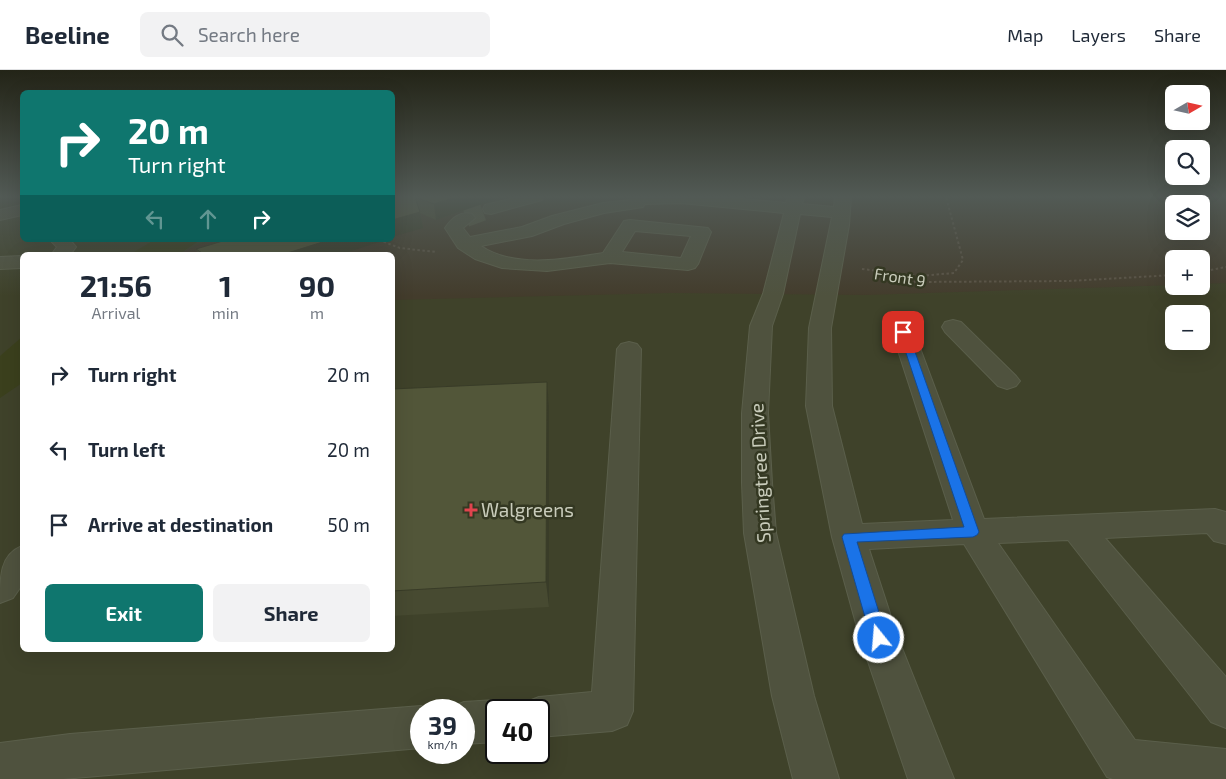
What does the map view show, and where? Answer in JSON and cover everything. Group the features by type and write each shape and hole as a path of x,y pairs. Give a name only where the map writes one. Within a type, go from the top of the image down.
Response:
{"street":[{"path":"456,230 468,246 482,256 505,263 552,265 610,257 688,264 702,232 682,230"},
{"path":"468,246 531,230"},
{"path":"610,257 627,230"},
{"name":"Springtree Drive","path":"788,230 773,294 761,326 755,413 757,483 760,533 793,696 816,779"},
{"path":"838,230 820,328 819,406 849,537 879,638 931,779"},
{"path":"61,242 67,247 63,252"},
{"path":"0,263 20,262"},
{"path":"953,327 1007,381"},
{"path":"903,332 973,532 1123,761 1226,772"},
{"path":"550,716 612,711 630,349"},
{"path":"849,537 1215,521 1226,532"},
{"path":"1076,527 1226,708"},
{"path":"0,588 20,563"},
{"path":"0,765 70,756 410,728"}],"path":[{"name":"Front 9","path":"832,264 894,274 936,277 954,273 963,260 955,230"},
{"path":"383,242 391,246 416,251 454,252 468,246"},
{"name":"Front 9","path":"832,264 916,282 1068,281 1165,276"},
{"path":"1210,270 1226,266"}],"shaded area":[{"path":"395,230 1165,230 1165,240 1210,240 1210,230 1226,230 1226,283 1210,284 1210,250 1165,250 1165,285 867,295 672,293 395,300 395,252 183,252 205,242 395,242"},
{"path":"151,242 197,242 182,252 134,252"},
{"path":"20,339 20,384 0,398 0,356"}],"building":[{"path":"219,242 323,242 291,252 200,252 196,249"},
{"name":"Walgreens","path":"547,382 546,582 395,591 395,389"}],"place":[{"name":"Walgreens","path":"471,510"}],"route":[{"path":"879,638 849,537 973,532 903,332"}]}
